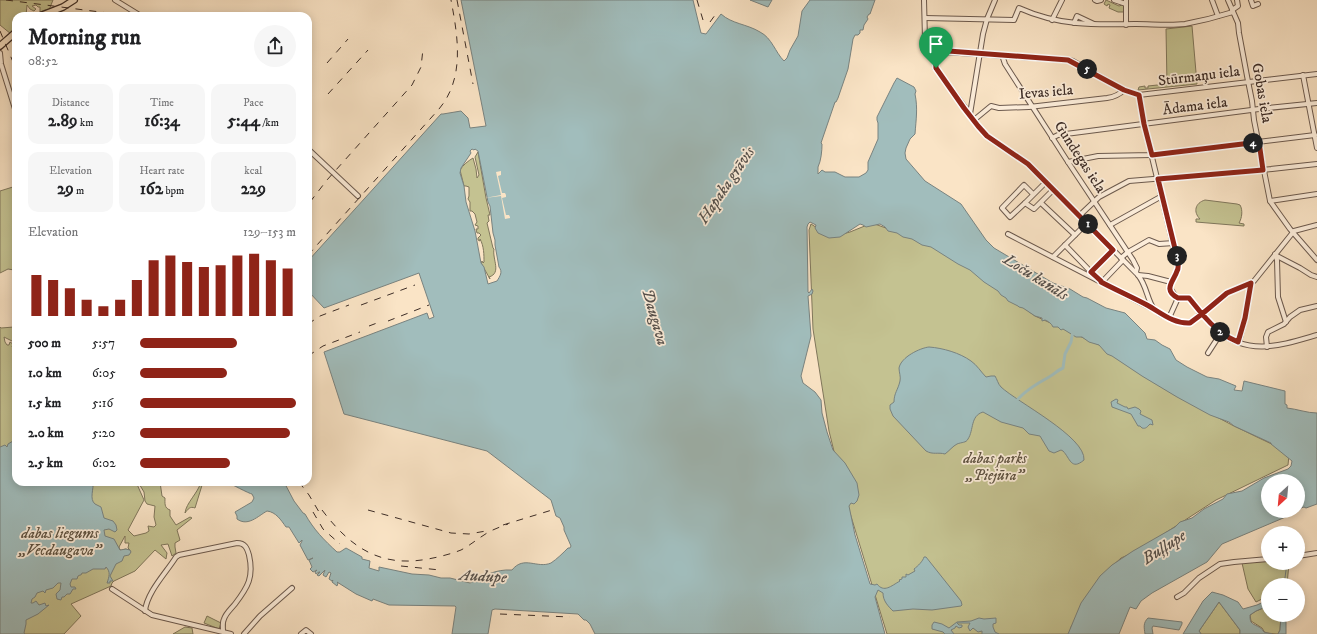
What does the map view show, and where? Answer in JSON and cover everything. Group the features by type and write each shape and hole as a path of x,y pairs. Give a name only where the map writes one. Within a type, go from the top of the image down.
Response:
{"main road":[{"path":"52,12 63,8 74,0"},
{"path":"0,47 12,36"}],"street":[{"path":"115,0 135,12"},
{"path":"924,0 926,46 929,51 935,50 937,70 974,120 987,136 1022,160 1046,182 1137,274 1145,285 1155,310"},
{"path":"970,114 983,34 995,0"},
{"path":"1052,20 1062,0"},
{"path":"1095,0 1102,0"},
{"path":"1114,0 1126,2 1126,25"},
{"path":"1212,0 1218,16"},
{"name":"Gobas iela","path":"1228,0 1238,23 1263,170 1270,201 1292,233 1317,260"},
{"path":"925,18 1014,20 1019,8 1052,20 1074,23 1096,25 1184,24 1232,11 1238,6 1237,0"},
{"path":"1251,0 1252,6 1258,4"},
{"path":"1074,23 1077,16 1096,25"},
{"name":"Stūrmaņu iela","path":"935,50 1068,60 1124,90 1139,95 1317,74"},
{"path":"0,53 1,63 12,99"},
{"name":"Gundegas iela","path":"1002,55 1005,64 1052,138 1128,252 1137,268 1137,274"},
{"path":"1303,75 1317,148"},
{"name":"Ievas iela","path":"974,120 991,106 999,108 1032,106 1112,97 1124,90"},
{"path":"1139,95 1144,124 1178,261 1178,268 1171,282 1170,288 1174,296 1178,298 1189,298 1202,314 1221,333 1238,342 1257,347 1268,347 1286,344 1317,335"},
{"name":"Ādama iela","path":"1052,138 1058,135 1317,103"},
{"path":"1068,162 1098,156 1152,155 1315,135"},
{"path":"312,153 358,196"},
{"path":"1079,216 1094,201 1126,182 1317,164"},
{"path":"1034,194 1024,185 1002,208 1010,217 1025,203 1034,194 1046,182"},
{"path":"1025,203 1034,210 1053,190"},
{"path":"1270,201 1317,194"},
{"path":"1110,225 1162,196"},
{"path":"1041,202 1075,235"},
{"path":"1053,257 1087,223"},
{"path":"1008,234 1169,318 1190,323 1227,293 1251,283 1292,233 1297,230 1317,225"},
{"path":"1101,282 1128,252 1149,240 1159,244 1174,243"},
{"path":"1065,244 1101,282"},
{"path":"1091,272 1113,250"},
{"path":"1275,254 1317,277"},
{"path":"1275,254 1277,260 1278,297 1286,322"},
{"path":"1076,269 1082,262"},
{"path":"1137,274 1171,282"},
{"path":"1238,342 1245,318 1251,283"},
{"path":"1169,318 1178,298"},
{"path":"1268,347 1266,337 1268,332 1280,327 1300,310 1317,306"},
{"path":"1208,352 1221,333"},
{"path":"146,611 146,606 151,595 176,557 179,555 241,543 247,548 249,555 250,580 242,595 225,617 222,625 224,631"},
{"path":"1305,555 1317,553"},
{"path":"1177,597 1184,593 1199,578 1220,564 1261,560"},
{"path":"244,634 260,616 292,588"},
{"path":"112,589 148,613 166,619 224,631 231,634"},
{"path":"301,634 306,630 311,634"}],"green space":[{"path":"0,0 53,0 49,10 40,12 40,7 36,5 32,6 36,9 34,11 27,5 26,12 12,12 11,34 0,25"},
{"path":"1106,0 1119,6 1122,5 1124,7 1124,12 1118,12 1109,8 1110,5 1108,4 1107,6 1104,4"},
{"path":"1192,26 1197,84 1138,90 1139,87 1145,86 1145,88 1148,88 1148,86 1167,84 1166,29"},
{"path":"478,152 490,215 488,215 489,221 487,223 494,249 496,265 495,272 489,277 490,279 481,263 482,261 483,263 484,262 484,250 480,239 480,241 478,238 481,235 477,233 476,229 478,229 478,226 475,225 477,222 475,214 470,211 470,202 468,199 469,187 464,186 460,170 473,158 477,178 479,175 475,157"},
{"path":"12,187 12,270 8,269 0,273 0,191"},
{"path":"1205,200 1240,205 1242,214 1239,223 1244,224 1244,226 1196,222 1196,219 1200,219 1196,214 1197,205"},
{"name":"dabas parks „Piejūra”","path":"872,223 933,245 959,260 1035,316 1106,348 1200,408 1284,450 1289,455 1288,465 1269,474 1261,474 1261,478 1216,500 1139,550 1121,558 1105,573 1071,627 1070,634 887,634 846,500 829,431 813,329 809,230 811,224 831,237 850,232"},
{"name":"dabas liegums „Vecdaugava”","path":"0,327 12,327 12,341 4,337 7,345 9,345 10,342 12,343 12,486 138,486 144,500 128,530 134,536 149,531 148,526 154,527 156,525 154,517 155,506 147,504 145,501 144,492 140,486 161,486 162,496 165,498 166,507 170,510 170,516 176,525 190,517 192,518 177,530 180,540 175,543 176,553 172,556 168,544 161,545 167,553 166,559 155,550 135,571 114,581 111,586 71,604 81,616 64,634 0,634","holes":["125,536 125,543 129,543 128,548 130,550 120,550 119,547"]},
{"path":"199,486 202,486 195,508 193,507 188,509 185,513 188,505"},
{"path":"1261,562 1261,570 1288,570 1288,578 1261,578 1261,600 1256,602 1248,589 1242,563"},
{"path":"1219,602 1240,630 1240,634 1201,634 1199,631"},
{"path":"1261,609 1261,622 1281,622 1278,634 1265,633 1262,628 1251,621 1250,615"},
{"path":"207,616 221,623 219,629 204,623"},
{"path":"185,627 192,628 193,634 173,634"}],"water":[{"path":"461,0 693,0 701,33 706,34 721,14 730,20 755,29 764,35 768,38 784,61 798,36 802,11 810,0 875,0 863,30 860,30 860,33 855,35 853,39 848,69 821,143 822,153 818,167 818,174 822,170 825,172 835,172 845,177 859,177 866,173 868,170 868,162 878,139 877,117 894,83 897,78 914,87 916,91 917,109 915,134 910,139 906,148 906,159 925,181 961,204 986,240 994,248 1053,283 1070,289 1106,308 1125,313 1145,333 1147,339 1155,340 1170,349 1176,360 1187,367 1207,377 1219,379 1236,386 1234,390 1242,391 1244,381 1285,391 1285,404 1287,405 1287,408 1317,413 1317,504 1305,508 1305,474 1275,474 1288,469 1291,466 1292,461 1271,443 1234,426 1229,422 1210,415 1177,397 1107,354 1099,345 1089,342 1082,337 1076,337 1058,327 1053,327 1045,320 1042,321 1042,318 1035,316 1008,301 998,291 970,270 931,247 922,245 897,233 888,231 880,224 866,227 860,224 840,237 829,238 818,233 815,228 816,225 810,222 807,227 808,292 809,293 812,289 813,291 812,294 808,296 811,336 801,376 803,383 815,392 821,400 822,413 833,450 845,463 857,483 859,495 857,501 854,504 851,503 849,506 855,535 870,584 877,584 882,588 891,587 900,581 899,580 902,579 902,577 906,577 906,574 908,575 915,571 914,569 924,557 926,557 961,601 961,606 932,610 913,609 893,611 885,601 883,593 878,590 875,597 885,634 595,634 590,624 578,614 495,609 492,610 488,634 452,634 455,606 389,605 373,599 372,601 356,594 337,582 337,586 332,582 333,580 332,581 329,579 331,573 329,572 326,577 323,575 325,570 319,576 317,575 320,572 316,574 315,572 317,570 313,572 310,569 312,567 309,560 313,558 308,560 300,545 302,540 299,543 289,527 286,527 276,515 267,511 249,521 245,522 237,519 235,512 252,502 254,498 252,494 236,486 286,486 294,501 308,520 332,548 337,552 340,552 346,548 362,557 362,559 370,561 369,568 379,571 379,567 412,574 450,578 470,583 495,572 512,570 521,563 541,565 551,563 571,546 560,518 556,516 551,500 487,451 344,414 324,352 427,313 429,319 434,317 419,273 324,308 312,295 312,257 441,114 461,111 468,118 470,128 486,126","holes":["472,149 478,151 490,206 495,245 501,271 497,281 488,284 484,267 481,263 475,231 466,202 464,186 460,173 461,168 471,153 470,151"]},
{"path":"750,0 772,0 768,7"},
{"path":"929,347 940,348 957,353 967,358 986,377 995,376 1001,387 1009,394 1049,420 1074,441 1082,451 1084,460 1080,463 1073,464 1063,451 1061,450 1054,453 1049,451 1040,436 1029,434 1023,428 1001,422 983,412 974,420 970,435 966,441 957,444 945,454 926,451 893,416 890,405 894,402 900,381 900,364 911,354"},
{"path":"1116,399 1118,400 1117,403 1127,407 1128,409 1135,407 1139,409 1141,411 1140,414 1152,420 1153,425 1150,424 1146,428 1138,426 1131,414 1112,407 1111,402"},
{"name":"dabas liegums „Vecdaugava”","path":"12,442 12,486 93,486 93,502 101,507 104,518 113,521 116,525 117,530 115,532 109,529 104,530 105,536 114,539 120,550 126,549 130,550 131,552 129,555 124,556 122,561 116,564 110,576 113,581 110,581 110,583 107,583 109,573 106,567 105,569 93,569 86,573 82,573 77,579 72,579 70,584 71,587 75,587 76,589 73,589 70,594 62,597 61,600 57,599 56,594 60,590 61,583 58,583 53,588 46,590 45,593 43,591 37,593 32,599 31,603 36,601 39,605 45,603 46,606 49,605 38,614 26,620 25,634 0,634 0,447 5,445 7,447 8,444"},
{"name":"Buļļupe","path":"1261,480 1261,518 1283,518 1261,526 1261,527 1222,544 1207,562 1152,593 1141,601 1136,609 1130,607 1119,634 1068,634 1081,603 1100,576 1112,565 1175,527 1180,522 1192,518 1204,509 1223,499 1227,494 1242,491"},
{"path":"1212,592 1238,602 1243,609 1261,603 1261,609 1250,615 1251,622 1261,628 1264,632 1272,634 1240,634 1240,630 1219,602 1199,631 1201,634 1183,634 1203,601"},
{"path":"979,618 996,618 996,623 993,624 993,627 995,632 999,634 982,634 982,631 978,632 973,628 970,631 968,627 970,623 957,623 962,625 962,627 959,628 956,626 951,630 954,634 945,634 932,629 934,622 949,628 957,622 971,621"},
{"path":"1148,618 1182,622 1182,624 1179,630 1153,626 1153,634 1145,634 1144,627"},
{"path":"1281,622 1286,622 1286,634 1278,634"}],"pier":[{"path":"501,171 501,175 498,176 502,193 505,193 506,195 506,197 502,198 506,215 509,215 510,217 505,219 501,196 485,198 501,195 496,172"}],"waterway":[{"path":"1018,399 1032,387 1063,368 1065,354 1071,342 1073,331"},
{"path":"1285,578 1286,570"}],"railway":[{"path":"6,0 100,12"},
{"path":"312,251 439,109 447,97 453,84 457,57 456,28 451,0"},
{"path":"457,0 473,84"},
{"path":"697,0 703,20"},
{"path":"710,22 718,11"},
{"path":"0,31 12,60"},
{"path":"327,63 348,39"},
{"path":"312,199 327,180 412,85 421,67 423,49"},
{"path":"328,94 368,50"},
{"path":"361,305 415,285"},
{"path":"312,321 320,316 349,305"},
{"path":"388,321 429,305"},
{"path":"369,326 377,323"},
{"path":"312,353 323,346 360,332"},
{"path":"302,486 322,517"},
{"path":"322,510 344,535 355,544 368,552 395,560 411,561 428,559 453,553 461,550 490,532 508,524"},
{"path":"368,510 451,533 469,534 486,531"},
{"path":"503,525 552,510"},
{"path":"313,512 323,529 340,544"},
{"path":"401,566 440,570"},
{"path":"500,614 570,617"}],"route":[{"path":"936,68 935,50 1073,61 1124,90 1139,95 1144,124 1152,155 1259,142 1263,170 1158,179 1178,261 1177,271 1170,284 1170,288 1174,296 1178,298 1189,298 1202,314 1227,293 1251,283 1252,286 1245,318 1238,342 1218,331 1202,314 1190,323 1184,323 1162,314 1101,282 1091,272 1113,250 1028,164 987,136 964,108 936,68"}],"water label":[{"name":"Hapaka grāvis","path":"726,185"},
{"name":"Loču kanāls","path":"1036,277"},
{"name":"Daugava","path":"655,317"},
{"name":"Audupe","path":"483,576"}]}
